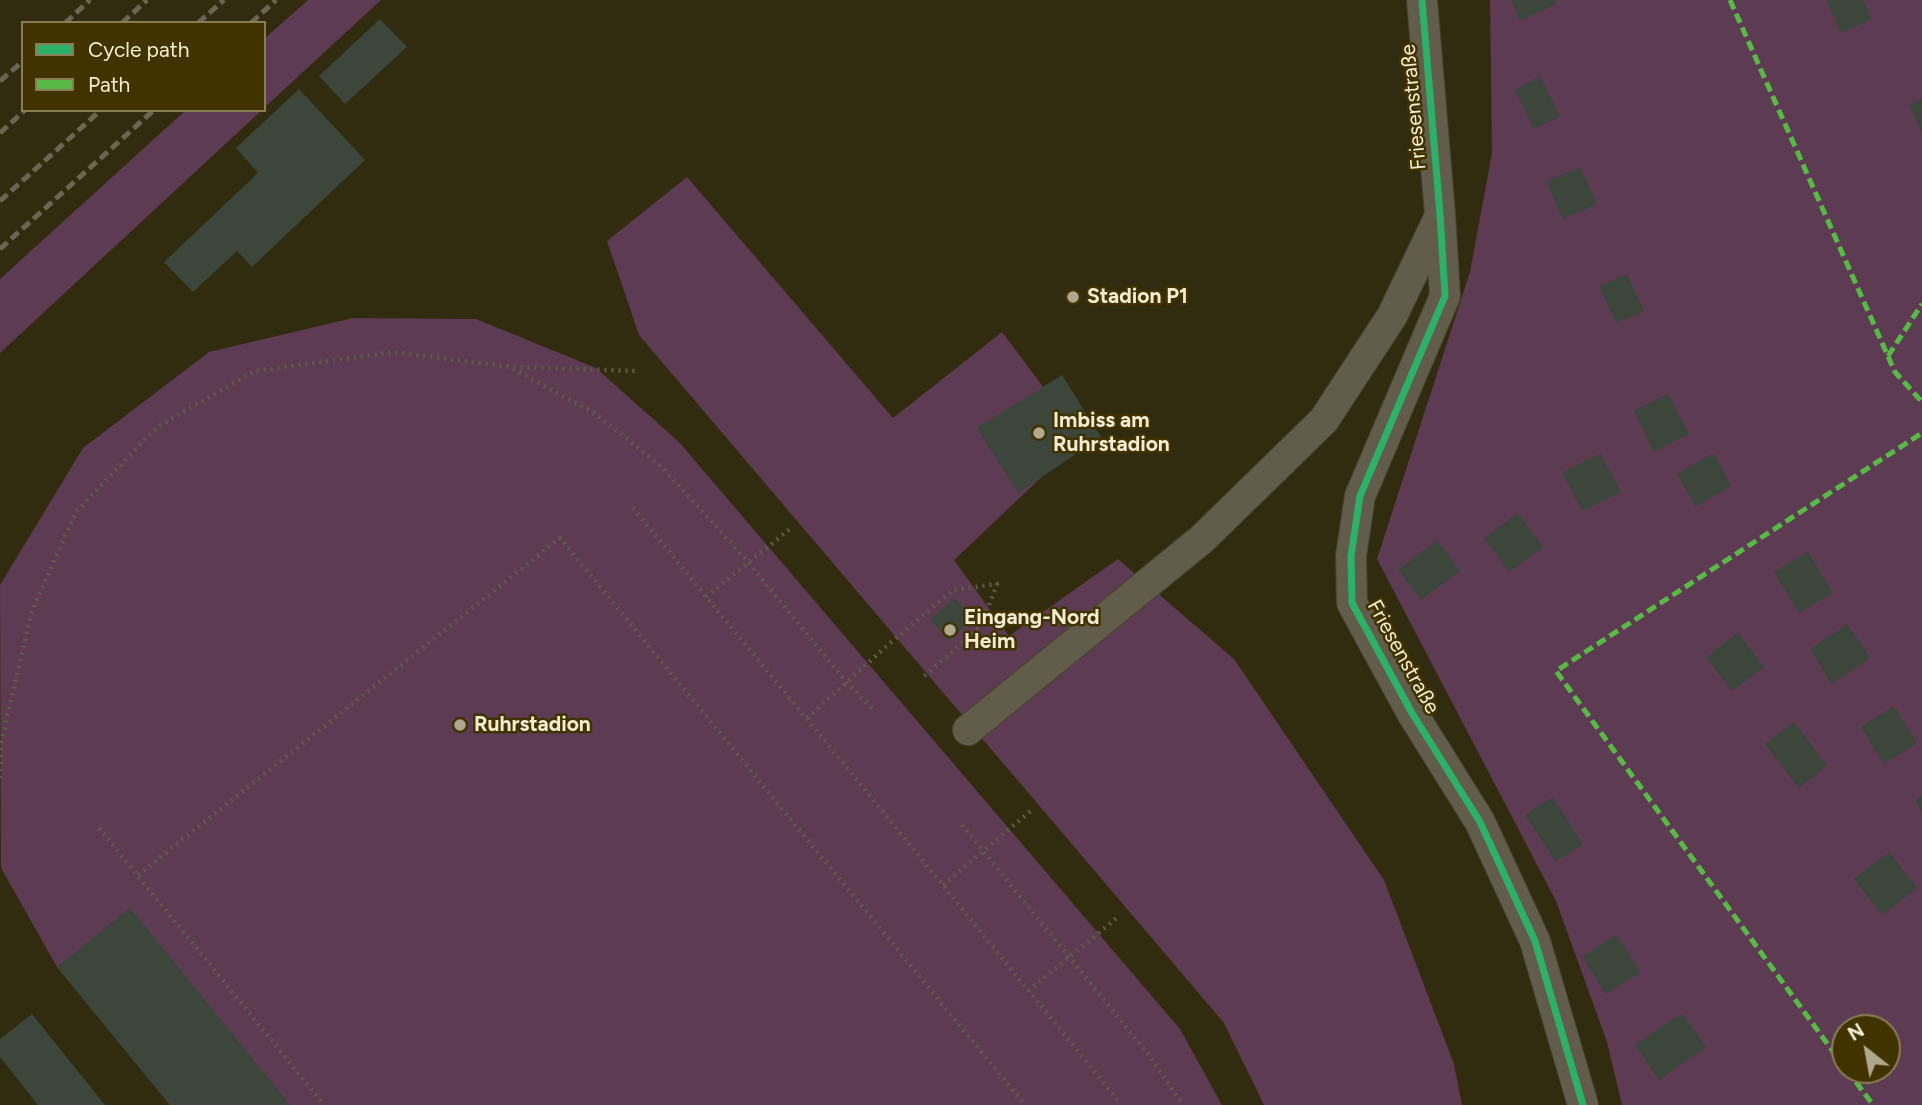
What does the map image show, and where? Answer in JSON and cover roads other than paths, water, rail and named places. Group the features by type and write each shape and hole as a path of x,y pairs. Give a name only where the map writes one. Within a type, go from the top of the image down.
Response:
{"lane":[{"name":"Friesenstraße","path":"1422,0 1445,296 1360,496 1351,556 1352,603 1412,713 1480,822 1535,941 1583,1105"},
{"path":"968,730 1202,539 1324,420 1392,316 1440,214"}],"railway":[{"path":"67,21 90,0"},
{"path":"124,21 147,0"},
{"path":"200,21 224,0"},
{"path":"253,21 276,0"},
{"path":"0,81 21,63"},
{"path":"0,133 23,112"},
{"path":"0,201 99,112"},
{"path":"0,249 152,112"}],"place":[{"name":"Stadion P1","path":"1073,297"},
{"name":"Imbiss am Ruhrstadion","path":"1039,433"},
{"name":"Eingang-Nord Heim","path":"950,630"},
{"name":"Ruhrstadion","path":"460,725"}]}
